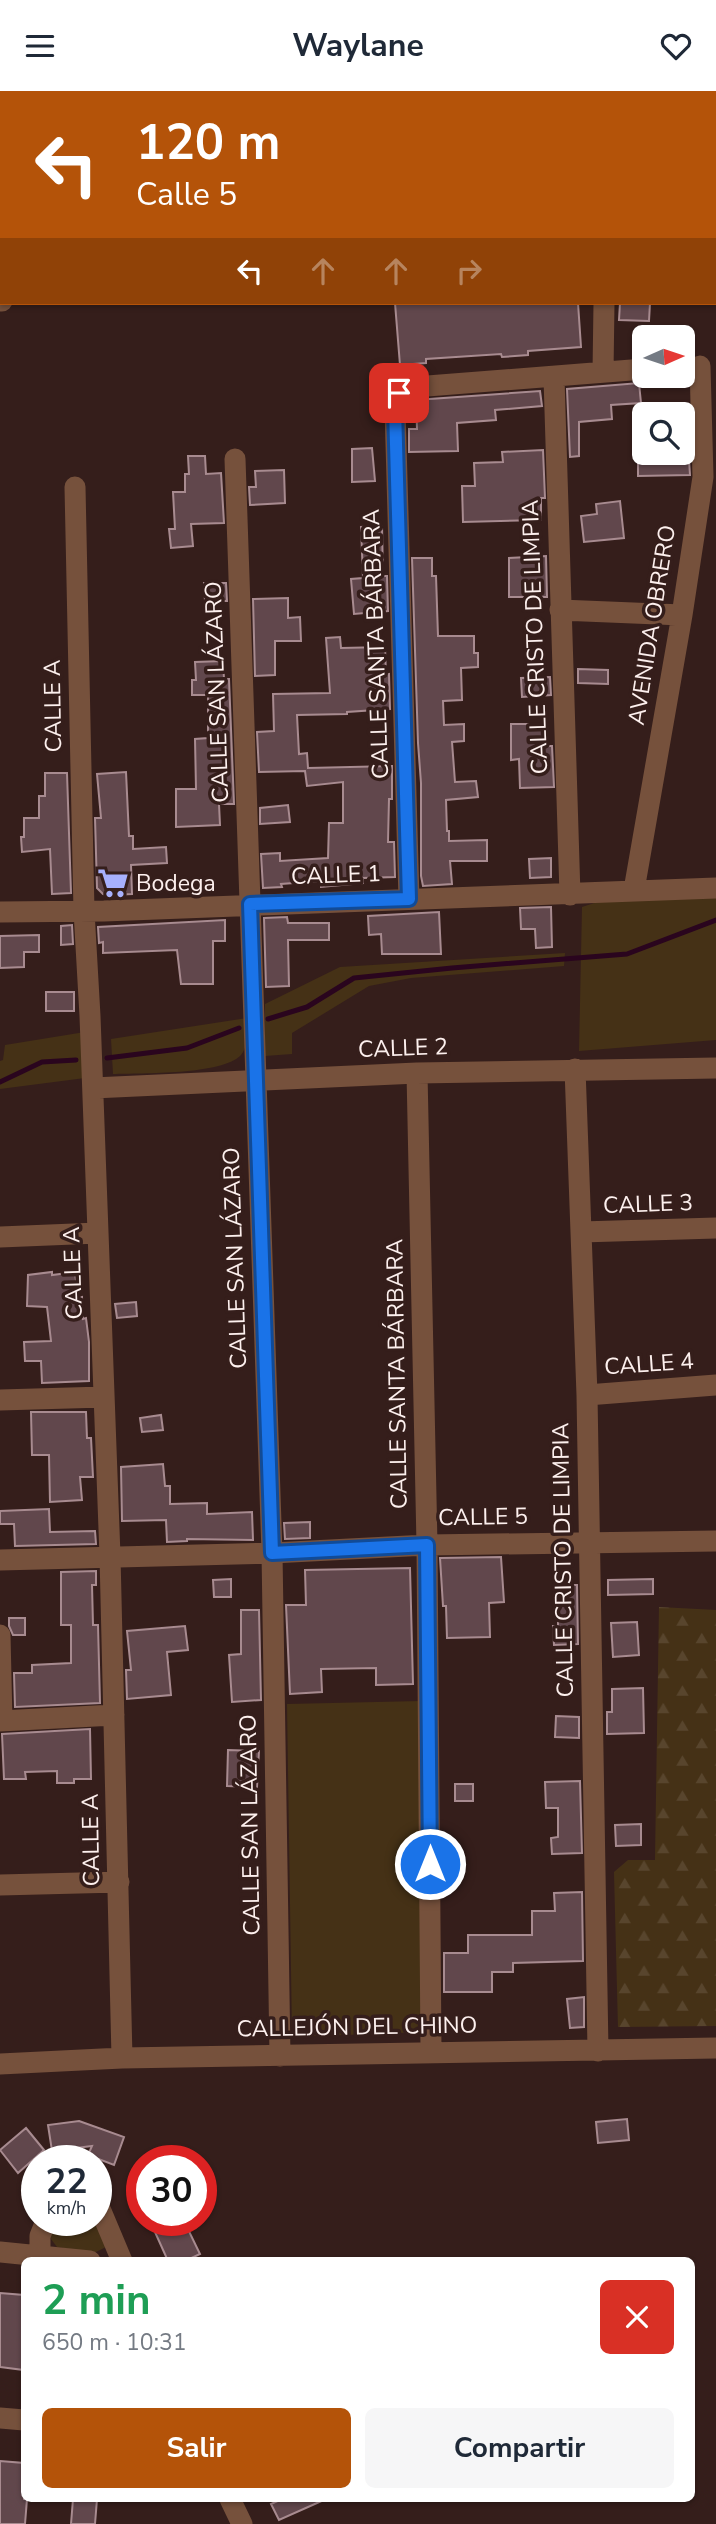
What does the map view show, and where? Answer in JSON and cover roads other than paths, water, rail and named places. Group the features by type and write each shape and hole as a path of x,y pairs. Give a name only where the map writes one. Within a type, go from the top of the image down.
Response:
{"street":[{"path":"603,372 604,305"},
{"name":"AVENIDA OBRERO","path":"634,890 703,477 700,366"},
{"path":"554,378 632,370"},
{"name":"CALLE SANTA BÁRBARA","path":"409,899 395,409 402,388 554,378"},
{"name":"CALLE CRISTO DE LIMPIA","path":"554,378 559,610 570,895"},
{"name":"CALLE SAN LÁZARO","path":"235,459 272,1553 280,2056"},
{"name":"CALLE A","path":"75,487 84,911 110,1556 122,2057"},
{"path":"559,610 682,615"},
{"name":"CALLE 1","path":"0,912 570,895 716,888"},
{"name":"CALLE 2","path":"93,1089 417,1073 716,1068"},
{"name":"CALLE CRISTO DE LIMPIA","path":"575,1069 587,1395 598,2050"},
{"name":"CALLE SANTA BÁRBARA","path":"417,1073 427,1545 431,2051"},
{"name":"CALLE 3","path":"581,1232 716,1228"},
{"path":"0,1237 99,1233"},
{"name":"CALLE 4","path":"587,1395 716,1385"},
{"path":"0,1400 104,1397"},
{"name":"CALLE 5","path":"0,1560 272,1553 427,1545 716,1541"},
{"path":"0,1635 1,1721 114,1715"},
{"path":"0,1885 119,1882"},
{"name":"CALLEJÓN DEL CHINO","path":"0,2064 122,2057 716,2048"},
{"path":"40,2236 40,2256"},
{"path":"112,2236 120,2257"},
{"path":"0,2252 50,2257"},
{"path":"0,2418 21,2420"},
{"path":"231,2502 242,2524"}],"waterway":[{"path":"268,1019 307,1007 354,978 627,954 716,920"},
{"path":"107,1058 187,1048 239,1028"},
{"path":"0,1082 42,1062 76,1060"}],"place":[{"name":"Bodega","path":"113,883"}]}
